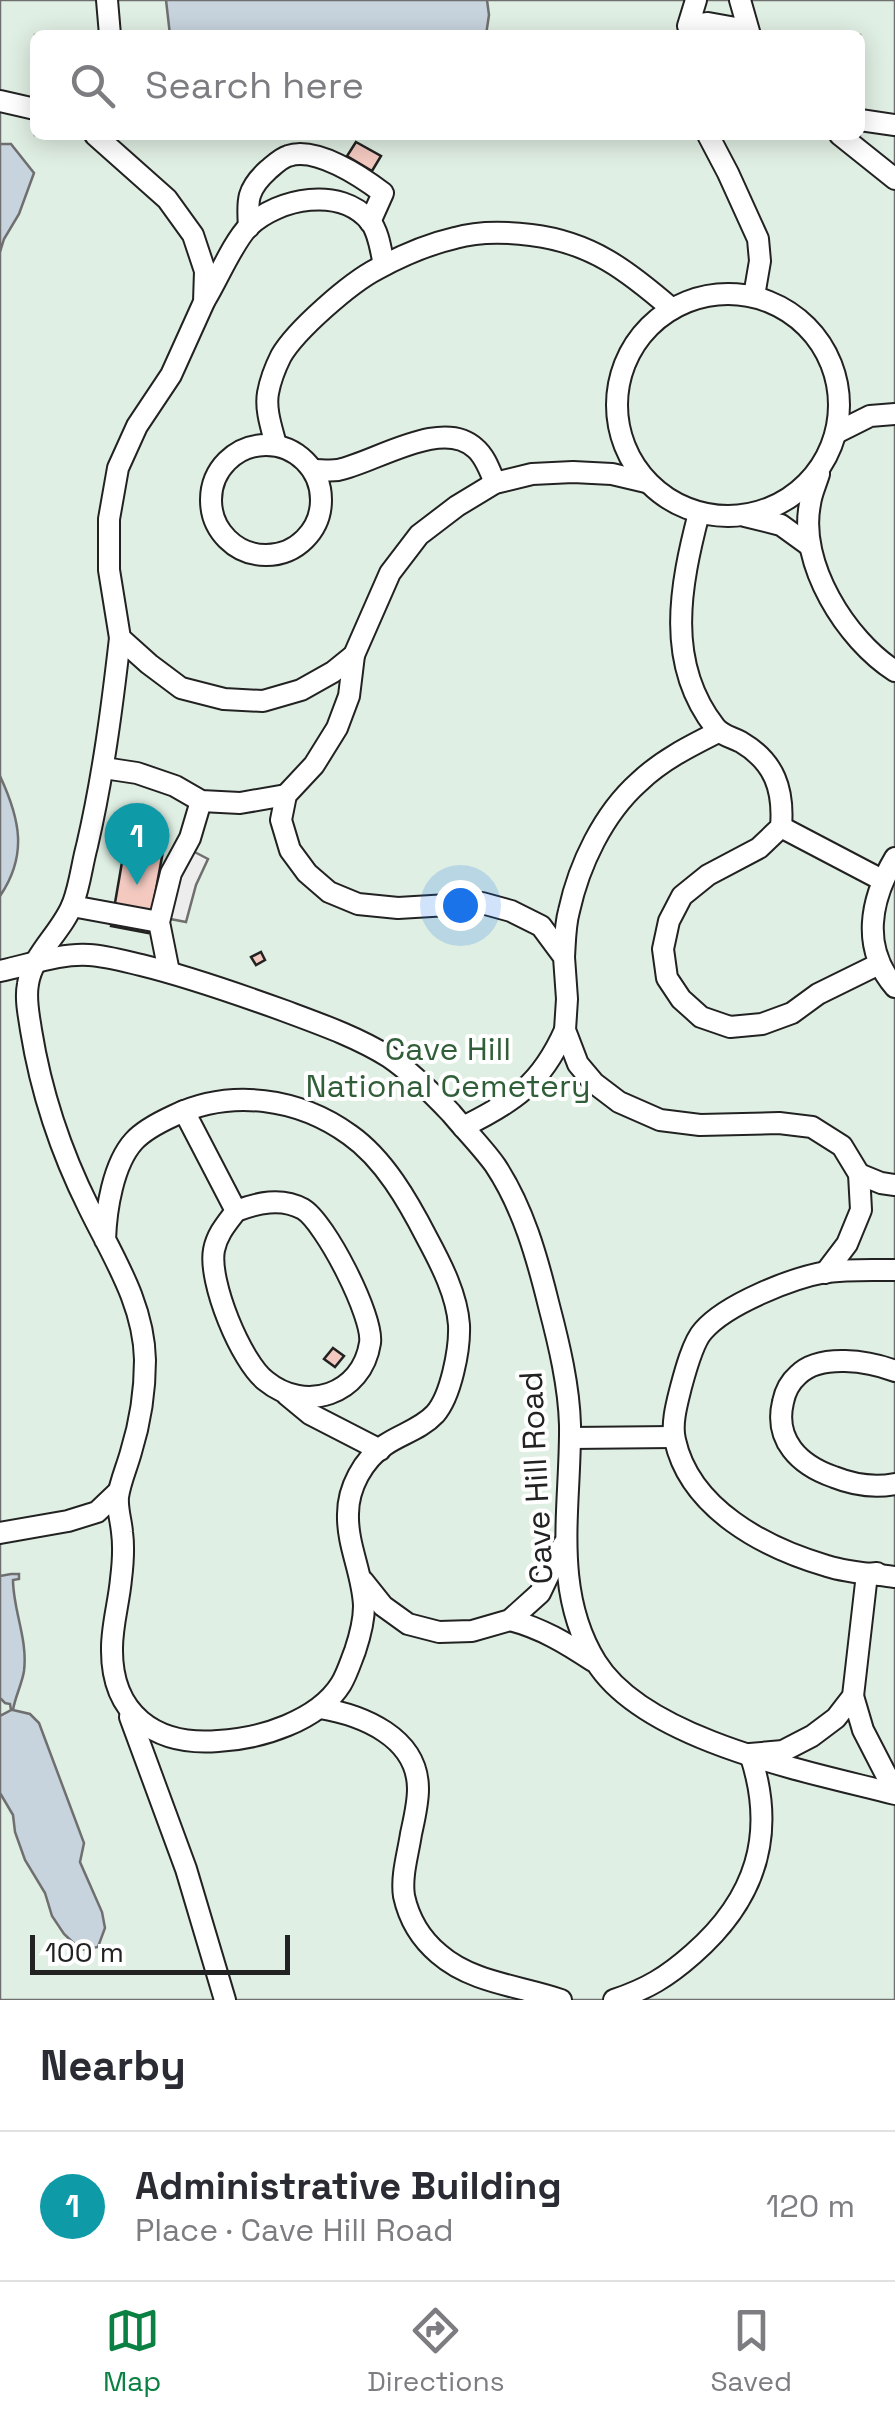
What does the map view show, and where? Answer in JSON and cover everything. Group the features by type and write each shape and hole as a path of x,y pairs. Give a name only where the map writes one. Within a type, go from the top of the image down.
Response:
{"street":[{"path":"107,0 110,30"},
{"path":"683,0 689,30"},
{"path":"689,30 696,0"},
{"path":"740,0 747,30"},
{"path":"689,30 708,23 736,30"},
{"path":"865,121 895,125"},
{"path":"101,140 167,198 192,235 204,271 204,302"},
{"path":"711,140 758,239 760,261 754,296"},
{"path":"846,140 895,179"},
{"path":"249,227 247,200 254,185 286,156 302,154 363,178 383,193 370,222"},
{"path":"225,2000 186,1869 116,1678 112,1650 123,1559 118,1492 136,1435 145,1361 142,1328 134,1300 59,1139 35,1054 28,1012 28,980 72,906 104,768 120,638 109,570 109,519 118,468 137,426 171,375 204,302 249,227 279,206 302,200 347,205 370,222 384,266"},
{"path":"276,446 268,417 268,393 281,357 306,325 374,270 456,237 495,233 568,243 604,257 672,308"},
{"path":"819,472 799,493 773,508 744,516 699,513 670,501 646,482 627,454 617,422 617,389 627,357 646,330 672,308 726,293 754,296 787,310 814,332 832,362 840,396 838,432 819,472 809,507 810,546 834,607 882,663 895,671"},
{"path":"838,432 870,416 895,414"},
{"path":"314,470 336,470 405,445 446,438 477,448 495,482"},
{"path":"257,445 276,446 291,450 314,470 321,488 322,507 305,540 271,556 252,554 235,546 213,516 210,498 214,479 224,463 239,452 257,445"},
{"path":"564,957 541,926 482,903 398,908 358,904 329,892 307,874 290,850 281,820 286,794 314,765 337,728 349,696 354,655 390,573 419,535 495,482 532,474 573,472 612,474 646,482"},
{"path":"699,513 681,600 688,680 718,732 744,743 765,762 778,782 783,804 781,827 759,848 708,876 682,896 669,920 663,949 667,978 680,1000 701,1017 730,1027 762,1024 792,1013 818,994 879,964"},
{"path":"744,516 780,525 810,546"},
{"path":"120,638 181,688 224,700 263,702 301,690 354,655"},
{"path":"718,732 664,762 637,783 594,842 568,914 565,1030 578,1064 594,1083 619,1102 660,1120 700,1125 779,1123 812,1127 842,1146 859,1174 861,1210 847,1244 825,1272"},
{"path":"104,768 137,773 201,801 240,803 286,794"},
{"path":"169,972 158,922 171,874 190,838 201,801"},
{"path":"781,827 882,880"},
{"path":"895,858 882,880 874,906 879,964 895,987"},
{"path":"72,906 158,922"},
{"name":"Cave Hill Road","path":"0,971 91,955 169,972 360,1042 392,1059 438,1099 494,1164 526,1225 556,1332 570,1420 565,1542 568,1584 578,1626 597,1664 617,1688 676,1726 750,1754 895,1793"},
{"path":"463,1127 490,1114 536,1080 565,1030"},
{"path":"105,1240 116,1175 124,1154 137,1137 184,1110 208,1103 247,1098 281,1103 318,1116 369,1150 424,1232 453,1297 458,1324 449,1387 436,1413 380,1450 352,1485 347,1512 350,1547 362,1580 363,1627 341,1684 320,1708 248,1738 180,1741 148,1729 128,1711"},
{"path":"184,1110 236,1211"},
{"path":"859,1174 895,1185"},
{"path":"287,1395 316,1398 342,1389 361,1370 371,1340 365,1311 326,1233 303,1209 278,1202 258,1203 236,1211 222,1228 214,1246 212,1266 244,1356 263,1380 310,1414 380,1450"},
{"path":"895,1270 825,1272 738,1304 702,1332 681,1387 674,1437 683,1463 703,1495 736,1524 770,1545 828,1567 895,1574"},
{"path":"895,1371 876,1363 824,1362 800,1372 786,1392 780,1418 787,1444 803,1462 850,1483 879,1487 895,1484"},
{"path":"570,1438 674,1437"},
{"path":"0,1532 97,1512 118,1492"},
{"path":"362,1580 383,1606 408,1624 439,1632 472,1631 510,1620 540,1592 565,1542"},
{"path":"867,1574 853,1696 863,1730 895,1793"},
{"path":"510,1620 536,1627 597,1664"},
{"path":"614,2000 644,1990 678,1967 715,1935 740,1902 757,1864 762,1816 750,1754 783,1751 812,1736 836,1718 853,1696"},
{"path":"320,1708 346,1712 374,1725 396,1739 412,1760 418,1786 404,1893 422,1938 440,1956 466,1972 561,2000"}],"green space":[{"name":"Cave Hill National Cemetery","path":"0,0 895,0 895,2000 0,2000"}],"shaded area":[{"path":"166,0 487,0 489,15 487,30 169,30"},
{"path":"0,144 11,144 34,173 0,252"},
{"path":"0,776 16,822 18,851 0,896"},
{"path":"185,847 208,859 186,922 160,917"},
{"path":"19,1574 19,1579 13,1580 25,1659 13,1710 30,1714 39,1723 84,1843 80,1862 105,1928 98,1947 81,1950 52,1916 45,1893 25,1860 13,1815 0,1793 0,1716 11,1710 10,1704 0,1698 0,1576"}],"building":[{"path":"356,142 381,156 372,171 347,156"},
{"path":"126,839 164,846 148,933 111,926"},
{"path":"261,952 265,960 256,965 251,957"},
{"path":"333,1348 344,1356 335,1367 324,1359"}],"place":[{"name":"Administrative Building","path":"137,885"}]}
